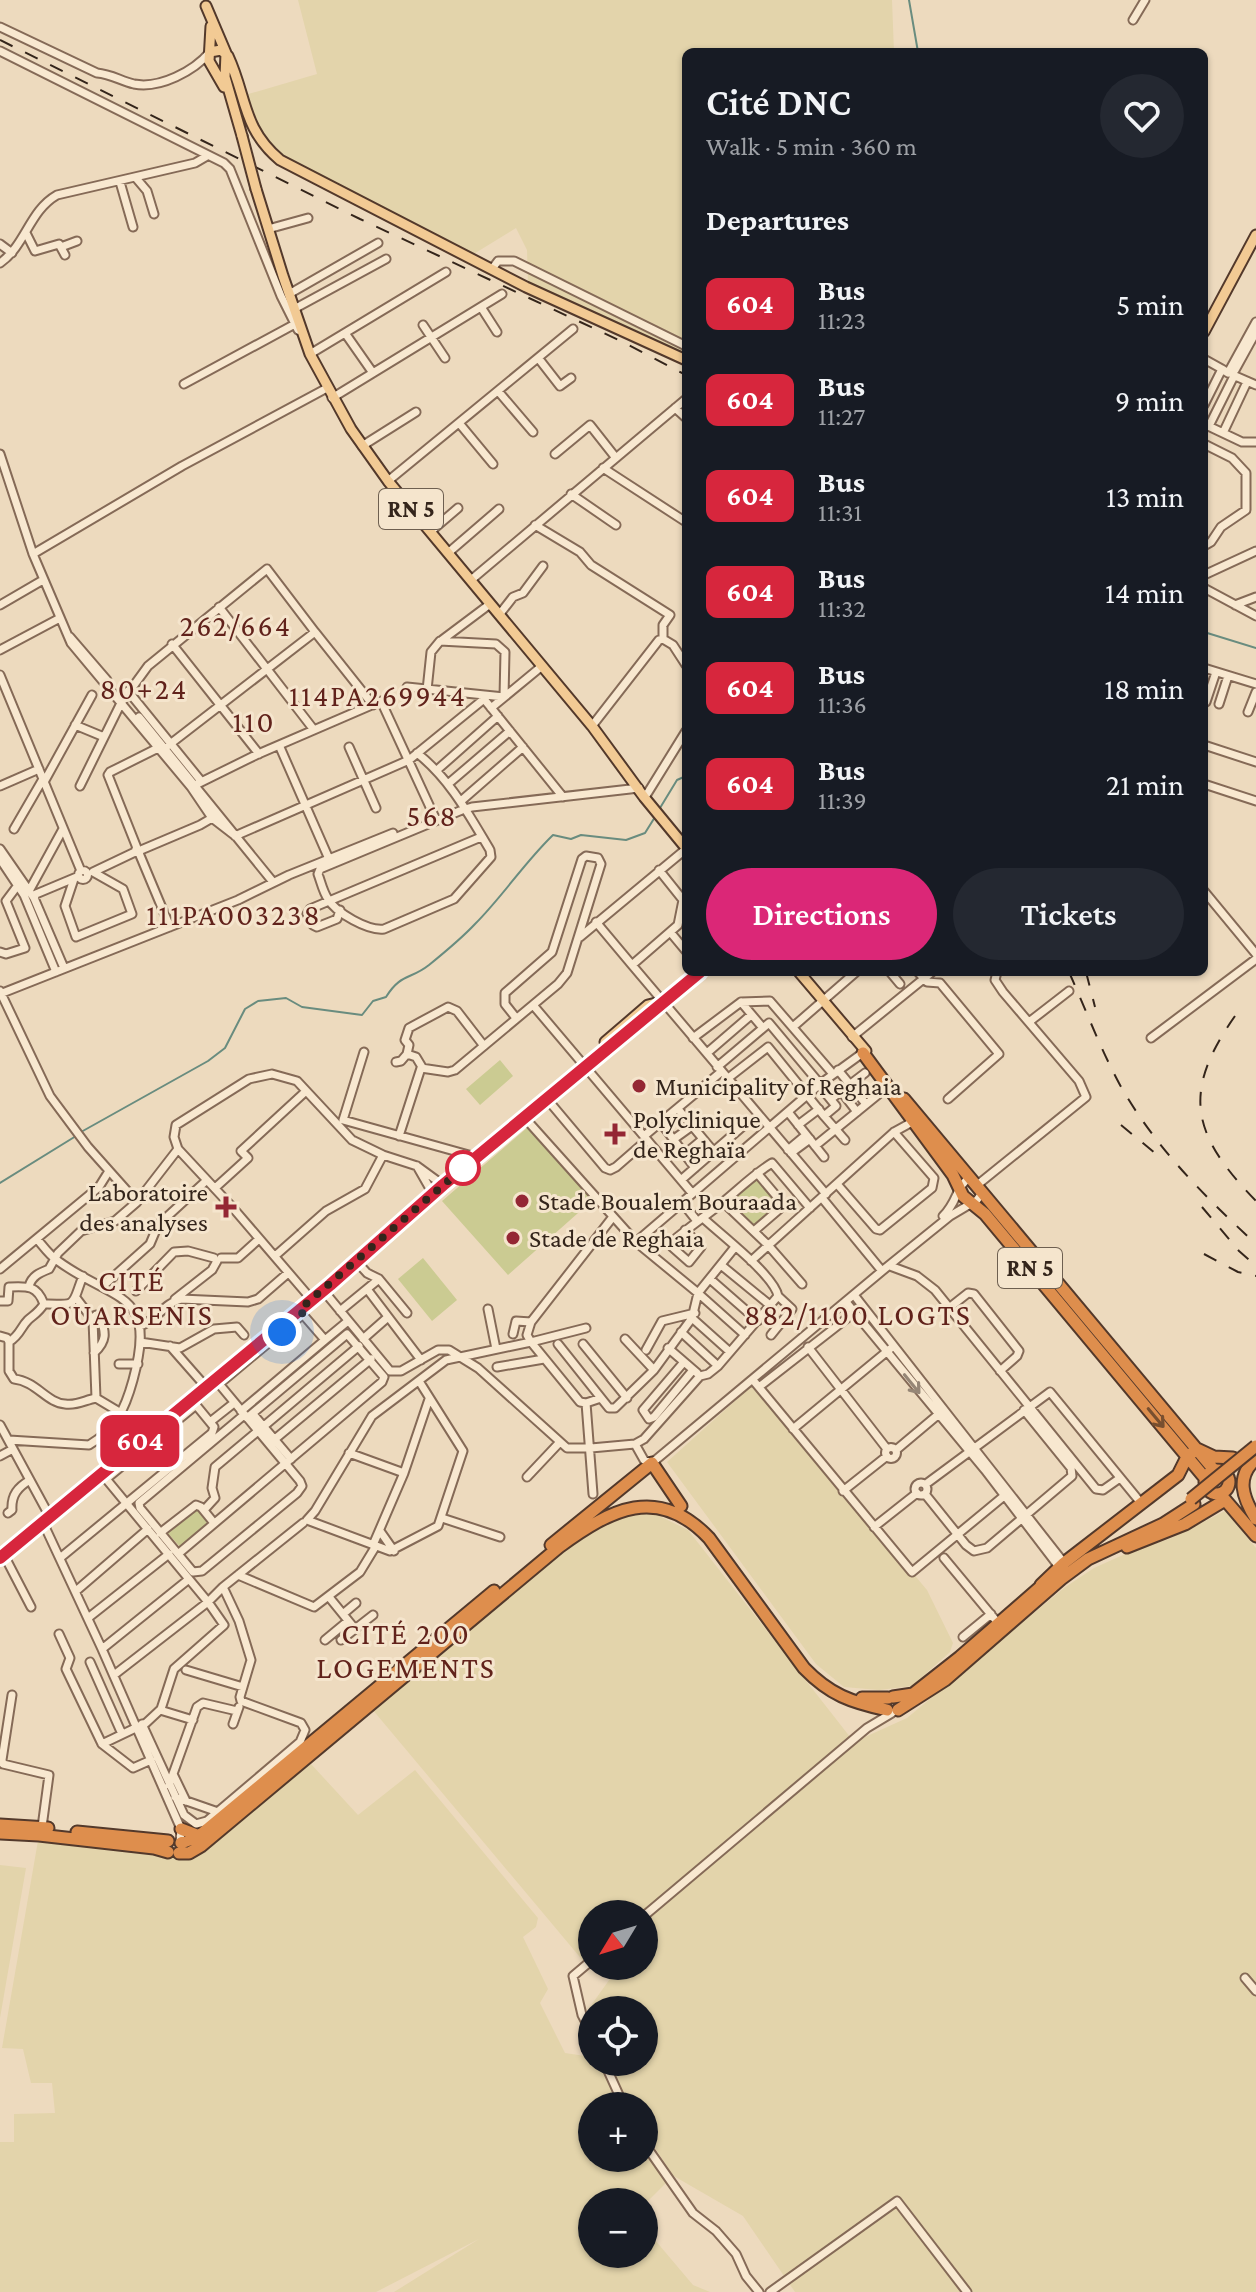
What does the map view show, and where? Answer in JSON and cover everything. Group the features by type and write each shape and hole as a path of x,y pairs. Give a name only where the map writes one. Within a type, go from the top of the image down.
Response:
{"highway":[{"name":"RN 5","path":"865,1052 957,1172 976,1186 1192,1453"},
{"name":"RN 5","path":"957,1172 959,1190 985,1214 1209,1472"},
{"path":"1226,1492 1209,1492 1205,1485 1209,1472 1256,1443"},
{"path":"1192,1502 1256,1443"},
{"path":"1037,1595 1062,1565 1178,1475 1192,1453 1233,1458"},
{"path":"0,1825 176,1840 189,1853 559,1547 589,1525 626,1509 661,1507 678,1512 694,1522 816,1680 845,1699 891,1706 938,1685 1085,1555 1192,1502 1254,1458"},
{"path":"891,1706 913,1694 994,1619 1097,1560 1185,1524 1226,1492 1254,1458"},
{"path":"1254,1458 1244,1476 1242,1490 1256,1520"},
{"path":"0,1833 154,1848 199,1836 652,1463 681,1506"},
{"path":"1178,1475 1209,1472 1228,1476 1226,1492 1256,1536"},
{"path":"569,1530 619,1504 636,1500 653,1499 681,1506 710,1529 822,1677 839,1690 891,1706"},
{"path":"1240,1510 1256,1520"}],"main road":[{"name":"RN 5","path":"206,3 212,35 211,67 234,108"},
{"name":"RN 5","path":"206,3 226,53 225,77 268,229 310,354 329,393 388,481 592,726 682,843"},
{"path":"210,52 218,49 226,53 252,127 280,160 492,269 682,358"},
{"path":"211,67 225,69 235,77"},
{"path":"1208,315 1253,238"},
{"path":"1208,324 1253,238"},
{"name":"RN 5","path":"669,824 682,835"},
{"path":"2,1557 104,1477 194,1402 206,1387 217,1382 301,1312 443,1185 547,1099 584,1066 587,1057 648,1005 663,1002 695,976"},
{"name":"RN 5","path":"802,976 865,1052"}],"street":[{"path":"1133,20 1145,0"},
{"path":"0,27 97,73 133,84 150,85 194,67 210,52"},
{"path":"0,51 224,163 235,176 265,256 310,354 446,272"},
{"path":"194,67 211,67"},
{"path":"0,263 12,253 35,214 52,198 68,191 120,182 195,163 207,156"},
{"path":"136,178 147,191 154,214"},
{"path":"120,182 133,227"},
{"path":"268,229 308,218"},
{"path":"26,233 35,251 59,244 63,251 77,241"},
{"path":"289,294 378,243"},
{"path":"0,244 12,253"},
{"path":"294,309 386,259"},
{"path":"492,269 498,261 514,261 682,344"},
{"path":"33,554 182,466 373,373 502,294"},
{"path":"481,307 497,332"},
{"path":"1208,420 1256,322"},
{"path":"184,384 295,324"},
{"path":"423,325 445,358"},
{"path":"388,481 573,329"},
{"path":"1208,400 1256,332"},
{"path":"345,333 373,373"},
{"path":"539,359 560,386 571,378"},
{"path":"1208,361 1252,384 1227,435 1222,453"},
{"path":"498,391 533,432"},
{"path":"471,580 682,402"},
{"path":"675,408 682,414"},
{"path":"362,446 416,412"},
{"path":"459,423 493,464"},
{"path":"555,454 590,425 616,458"},
{"path":"1208,426 1242,442 1256,442"},
{"path":"1208,446 1236,462 1246,473 1246,510"},
{"path":"0,454 33,554 72,645 165,746 196,784 215,816 235,835 273,882"},
{"path":"603,468 682,519"},
{"path":"571,494 616,525"},
{"path":"430,532 458,508"},
{"path":"1208,544 1221,527 1246,510 1256,508"},
{"path":"448,553 499,509"},
{"path":"535,525 580,552 591,565 670,615 663,625 663,639"},
{"path":"1208,573 1256,551"},
{"path":"499,615 513,597 523,593 543,566"},
{"path":"80,786 124,698 148,666 267,569 373,705"},
{"path":"0,605 43,580"},
{"path":"1208,590 1256,616"},
{"path":"1235,605 1256,597"},
{"path":"427,690 431,652 440,641 490,604"},
{"path":"219,607 314,730"},
{"path":"0,650 60,618"},
{"path":"170,927 108,775 165,746 315,632"},
{"path":"663,639 673,645 682,659"},
{"path":"592,726 657,642 663,639"},
{"path":"440,641 500,646 506,657 504,697"},
{"path":"172,644 259,754"},
{"path":"491,708 542,666"},
{"path":"1208,669 1256,684"},
{"path":"1208,696 1216,672"},
{"path":"0,675 4,697 44,780 83,874 123,889 132,914 76,937 65,906 83,874"},
{"path":"1219,704 1228,676"},
{"path":"407,687 504,697"},
{"path":"1248,712 1256,692"},
{"path":"14,829 92,695"},
{"path":"124,698 196,784"},
{"path":"235,835 409,760 484,699 563,797"},
{"path":"196,784 381,701 436,820"},
{"path":"437,770 498,716"},
{"path":"75,725 104,737"},
{"path":"448,784 510,731"},
{"path":"417,753 437,770 467,808 491,857 454,899 380,930 330,903 318,874 320,869 467,808 563,797 647,797 682,738"},
{"path":"279,745 329,859"},
{"path":"1208,746 1256,762"},
{"path":"349,747 376,808"},
{"path":"461,801 523,747"},
{"path":"0,786 39,769"},
{"path":"1208,785 1256,801"},
{"path":"31,894 200,825 215,816"},
{"path":"137,1202 88,1147 42,1084 0,993 245,897 273,882 427,819 436,820"},
{"path":"31,894 63,829"},
{"path":"340,910 337,919 314,927 308,911 481,837"},
{"path":"579,937 682,852"},
{"path":"1,855 31,894 60,970"},
{"path":"1,855 60,970"},
{"path":"407,1054 416,1057 422,1067 452,1072 533,1005 567,973 601,864 598,858 586,856 580,864 552,952 505,993 503,1001 516,1018"},
{"path":"659,870 682,899"},
{"path":"18,885 6,901 25,948"},
{"path":"1151,1038 1256,956 1208,896"},
{"path":"632,965 678,925 682,905"},
{"path":"596,922 886,1269 911,1272 924,1280 949,1308 1000,1371 1026,1408 1072,1471 1072,1476 980,1551 974,1551 957,1534 916,1485 919,1482 926,1484 972,1450 1026,1408 1046,1393 1053,1393 1141,1503"},
{"path":"671,933 682,946"},
{"path":"0,952 6,954 43,939"},
{"path":"794,1026 850,976"},
{"path":"893,976 900,984"},
{"path":"852,1037 920,976 927,982 940,983 999,1054 948,1099"},
{"path":"635,1444 644,1460 652,1463 950,1216 972,1203 976,1186 1086,1097 1079,1081 995,980 996,976"},
{"path":"1029,1022 1069,991"},
{"path":"693,1038 741,1002 770,1001 866,1104"},
{"path":"741,1002 763,1028"},
{"path":"533,1005 692,1193"},
{"path":"396,1062 407,1054 409,1045 405,1039 409,1028 448,1007 457,1011 484,1046"},
{"path":"707,1053 751,1015"},
{"path":"547,1099 603,1166 610,1170 722,1073 769,1023 847,1121"},
{"path":"722,1073 768,1047 845,1140"},
{"path":"364,1052 343,1120 476,1157"},
{"path":"636,1242 819,1085 865,1052"},
{"path":"399,1136 422,1067"},
{"path":"798,1125 833,1103 841,1091 865,1073"},
{"path":"312,1300 178,1149 174,1137 176,1125 249,1079 262,1075 282,1075 297,1081 346,1136 383,1155 417,1166 443,1185"},
{"path":"841,1091 857,1112"},
{"path":"215,1188 248,1158 241,1151 305,1092"},
{"path":"790,1151 836,1129 880,1093"},
{"path":"678,1109 714,1152"},
{"path":"788,1112 824,1157"},
{"path":"524,1117 636,1242 745,1335"},
{"path":"751,1261 894,1132 916,1120"},
{"path":"661,1123 695,1168"},
{"path":"674,1139 692,1126"},
{"path":"681,1180 743,1126"},
{"path":"837,1184 880,1230 932,1188 934,1178 894,1132"},
{"path":"685,1154 703,1139"},
{"path":"29,1286 39,1273 49,1269 58,1253 81,1231 115,1221 137,1202 178,1149"},
{"path":"275,1256 332,1206 365,1189 383,1155"},
{"path":"685,1230 701,1247 689,1262 672,1246 673,1241 685,1230 723,1202 757,1173 772,1163 810,1208"},
{"path":"417,1166 433,1194"},
{"path":"0,1269 100,1185 109,1171"},
{"path":"754,1231 784,1205 757,1173"},
{"path":"102,1287 150,1244 158,1225 207,1180"},
{"path":"886,1269 950,1210 962,1183 976,1186"},
{"path":"682,1202 751,1261 792,1309 771,1335"},
{"path":"723,1202 768,1245 802,1284"},
{"path":"601,1398 586,1403 579,1401 527,1335 531,1322 612,1218"},
{"path":"9,1440 89,1445 114,1427 138,1364 140,1326 130,1306 113,1292 55,1260 37,1239"},
{"path":"136,1291 174,1252 188,1251 217,1259 238,1258 259,1239"},
{"path":"558,1344 613,1409 654,1370 694,1316 698,1293 735,1247"},
{"path":"140,1326 152,1320 212,1270 217,1259"},
{"path":"357,1262 367,1273 379,1279 407,1313"},
{"path":"721,1265 771,1306"},
{"path":"173,1301 248,1302 258,1299 288,1273"},
{"path":"44,1304 67,1305 77,1299 83,1276"},
{"path":"340,1311 379,1279"},
{"path":"710,1279 758,1321"},
{"path":"0,1301 8,1301 9,1287 29,1286 37,1291 44,1304"},
{"path":"367,1289 421,1360"},
{"path":"88,1618 214,1523 384,1380 348,1321 323,1290"},
{"path":"949,1308 971,1292 983,1305 1019,1352 1000,1371"},
{"path":"854,1295 945,1409 1004,1496 1024,1516"},
{"path":"668,1348 697,1373 708,1374 778,1296"},
{"path":"77,1299 93,1320"},
{"path":"846,1302 937,1415 972,1450 1062,1565"},
{"path":"9,1342 18,1336 25,1323 44,1304"},
{"path":"488,1309 496,1349"},
{"path":"301,1312 325,1340"},
{"path":"759,1387 855,1312"},
{"path":"94,1353 104,1344 106,1336 100,1316 96,1315 93,1320 94,1353 96,1398"},
{"path":"646,1350 662,1321 694,1316"},
{"path":"694,1316 730,1352"},
{"path":"204,1510 215,1498 212,1488 215,1467 388,1317"},
{"path":"246,1414 348,1321"},
{"path":"513,1334 516,1321 531,1322"},
{"path":"140,1342 180,1348 214,1329 237,1327 244,1335"},
{"path":"419,1381 461,1445 463,1454 442,1518 433,1531 394,1551 373,1547 307,1520 372,1416 446,1360 586,1328"},
{"path":"681,1332 718,1366"},
{"path":"102,1744 139,1726 160,1710 174,1669 224,1625 189,1579 139,1503 345,1334 361,1342 390,1371 401,1371 442,1349 458,1356 478,1368 567,1448 635,1444 644,1439 697,1373"},
{"path":"0,1336 9,1342"},
{"path":"625,1339 654,1370"},
{"path":"9,1342 9,1371 14,1379 26,1380 63,1405 96,1398 121,1413"},
{"path":"583,1344 627,1398"},
{"path":"793,1429 895,1345"},
{"path":"170,1346 206,1387"},
{"path":"808,1347 890,1452"},
{"path":"472,1354 478,1368"},
{"path":"275,1439 371,1359"},
{"path":"497,1367 544,1359"},
{"path":"684,1362 643,1410 644,1416 649,1419 654,1417 697,1373"},
{"path":"119,1364 138,1364"},
{"path":"562,1379 576,1366"},
{"path":"586,1380 602,1368"},
{"path":"753,1380 910,1571 915,1572 1004,1496"},
{"path":"217,1382 288,1461"},
{"path":"238,1575 317,1606 360,1572 404,1473 429,1399"},
{"path":"60,1558 212,1433 214,1427 194,1402"},
{"path":"210,1422 234,1403"},
{"path":"586,1403 593,1494"},
{"path":"1026,1408 1096,1489 1101,1490 1120,1478"},
{"path":"843,1491 945,1409"},
{"path":"424,1417 443,1419"},
{"path":"0,1425 48,1519 46,1529 114,1675 184,1815 193,1824 204,1823 298,1745 305,1730 300,1721 241,1701"},
{"path":"104,1477 148,1529 174,1554 193,1572 202,1571 297,1493 301,1483 275,1439 261,1429"},
{"path":"527,1477 560,1442"},
{"path":"0,1456 13,1449"},
{"path":"349,1453 404,1473"},
{"path":"8,1513 12,1510 19,1487 30,1480"},
{"path":"874,1527 921,1493"},
{"path":"160,1533 193,1506 204,1510 214,1523"},
{"path":"442,1518 500,1537"},
{"path":"114,1675 303,1523"},
{"path":"76,1591 148,1529"},
{"path":"380,1531 394,1551"},
{"path":"2,1557 31,1607"},
{"path":"944,1558 994,1619 963,1637"},
{"path":"102,1649 189,1579"},
{"path":"223,1587 239,1621 251,1660 233,1724"},
{"path":"329,1597 355,1629"},
{"path":"343,1614 356,1603"},
{"path":"341,1640 373,1615"},
{"path":"325,1640 348,1621"},
{"path":"59,1634 70,1658 66,1669 102,1744 133,1768 151,1760"},
{"path":"90,1662 122,1734"},
{"path":"186,1670 243,1687"},
{"path":"12,1695 2,1760 3,1764 12,1767 49,1775 42,1827"},
{"path":"169,1785 197,1707 203,1703 237,1711"},
{"path":"658,1904 891,1706"},
{"path":"160,1710 193,1720"},
{"path":"139,1726 176,1840"},
{"path":"173,1774 186,1801"},
{"path":"175,1797 218,1812"},
{"path":"578,1972 573,1976 578,1998"},
{"path":"1245,1978 1256,1991"},
{"path":"658,2163 693,2213 716,2231 736,2254 746,2276 759,2292"},
{"path":"770,2292 897,2201 967,2292"}],"shaded area":[{"path":"298,0 892,0 894,48 682,48 682,352 528,284 527,250 516,228 472,255 283,157 259,134 245,95 317,74"},
{"path":"754,1384 927,1590 953,1643 950,1652 912,1686 879,1690 844,1687 816,1664 667,1462"},
{"path":"1225,1511 1256,1548 1256,2292 795,2292 743,2216 672,2175 658,2152 658,2092 623,2092 615,2076 658,2076 658,1996 598,1996 609,1980 658,1980 658,1900 578,1900 578,1955 372,1709 595,1527 619,1516 651,1512 688,1530 854,1742 907,1718 1064,1588 1094,1568 1169,1539"},
{"path":"311,1764 358,1815 415,1770 538,1918 536,1927 523,1937 548,1989 540,2003 565,2053 578,2055 578,2076 607,2076 614,2092 578,2092 578,2172 658,2170 666,2183 658,2191 658,2188 578,2188 578,2268 658,2268 658,2244 693,2285 710,2292 394,2292 479,2239 376,2292 0,2292 0,2142 14,2142 14,2114 55,2113 52,2083 31,2083 23,2049 2,2048 39,1835 184,1850 189,1856 198,1855"},
{"path":"0,1865 26,1868 0,2018"}],"green space":[{"path":"500,1060 513,1076 480,1105 466,1089"},
{"name":"Stade de Reghaia","path":"528,1127 595,1198 508,1275 442,1201"},
{"path":"752,1175 779,1205 754,1227 724,1200"},
{"path":"423,1258 457,1300 432,1321 398,1279"},
{"path":"198,1504 213,1522 181,1548 166,1531"}],"waterway":[{"path":"909,0 917,48"},
{"path":"1208,633 1256,648"},
{"path":"660,808 677,780 682,778"},
{"path":"81,1132 208,1061 225,1048 245,1009 258,1001 286,998 302,1007 362,1015 373,1001 386,997 401,980 422,970 464,935 553,835 571,839 581,835 626,840 645,833 655,817"},
{"path":"0,1183 76,1136"}],"railway":[{"path":"0,40 360,219 623,342 682,373"},
{"path":"1071,976 1106,1057 1134,1108 1182,1170 1256,1244"},
{"path":"1087,976 1095,1007"},
{"path":"1235,1016 1206,1069 1201,1113 1218,1156 1256,1201"},
{"path":"1121,1125 1161,1158"},
{"path":"1202,1207 1239,1251 1256,1266"},
{"path":"1204,1254 1238,1272 1256,1276"}],"bus line":[{"name":"604","path":"0,1558 330,1285 443,1185 695,976"}],"place":[{"name":"Municipality of Reghaia","path":"639,1086"},
{"name":"Polyclinique de Reghaïa","path":"615,1134"},
{"name":"Stade Boualem Bouraada","path":"522,1201"},
{"name":"Laboratoire des analyses","path":"226,1207"},
{"name":"Stade de Reghaia","path":"513,1238"}],"district":[{"name":"262/664","path":"236,626"},
{"name":"80+24","path":"144,689"},
{"name":"114PA269944","path":"378,696"},
{"name":"110","path":"254,722"},
{"name":"568","path":"432,816"},
{"name":"111PA003238","path":"234,915"},
{"name":"CITÉ OUARSENIS","path":"132,1298"},
{"name":"882/1100 LOGTS","path":"858,1315"},
{"name":"CITÉ 200 LOGEMENTS","path":"406,1651"}],"route":[{"path":"282,1332 303,1314 299,1310 463,1168"}]}
